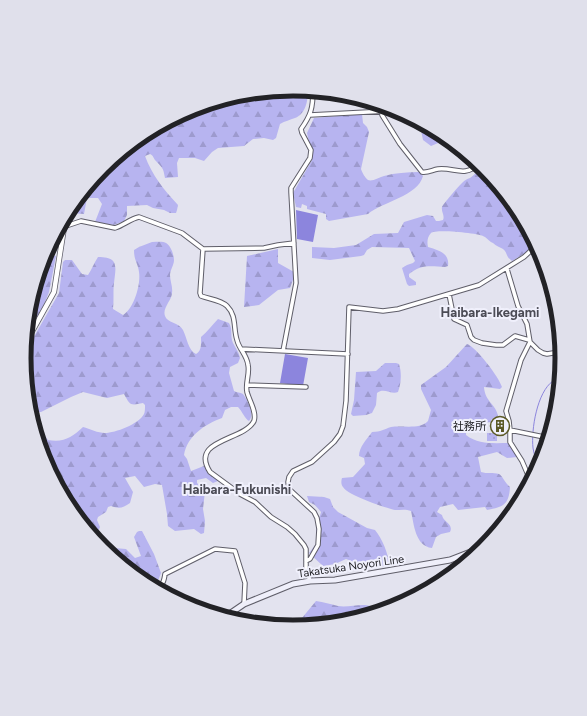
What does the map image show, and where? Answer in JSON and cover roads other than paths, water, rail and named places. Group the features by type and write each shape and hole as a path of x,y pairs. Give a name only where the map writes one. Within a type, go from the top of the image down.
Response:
{"main road":[{"name":"Takatsuka Noyori Line","path":"231,613 244,604 293,584 310,581 334,580 450,560 470,552"}],"street":[{"path":"284,351 296,284 291,192 311,154 301,129 310,115 313,104 313,96"},
{"path":"382,112 382,115 400,144 422,172 445,169 460,172 475,168"},
{"path":"310,115 386,112"},
{"path":"67,225 81,221 115,228 133,218 139,217 182,233 203,249 264,248 294,243"},
{"path":"33,330 54,292 61,237"},
{"path":"203,249 200,293 201,296 216,300 226,306 234,316 237,341 246,356 248,364 246,385 255,415 250,426 209,448 205,457 206,467 210,472 240,494 255,502 270,517 287,527 295,534 304,545 306,569 310,581"},
{"path":"306,561 310,559 318,545 319,529 317,518 314,512 289,489 288,482 293,471 312,462 340,434 343,426 346,401 349,307 383,311 398,309 480,285 507,269 532,249"},
{"path":"507,269 518,306 527,324 530,341 521,360 506,411 509,421 510,442 522,460 528,475"},
{"path":"449,294 454,319 468,325 471,337 474,340 503,345 515,336 530,341 543,354 556,353"},
{"path":"241,349 348,354"},
{"path":"246,385 306,387"},
{"path":"510,430 544,437"},
{"path":"161,585 165,574 208,552 215,550 236,551 245,584 244,604"}],"waterway":[{"path":"535,459 533,451 533,431 536,412 547,386 555,380"}],"place":[{"name":"社務所","path":"500,426"}],"district":[{"name":"Haibara-Ikegami","path":"490,312"},
{"name":"Haibara-Fukunishi","path":"237,489"}]}
